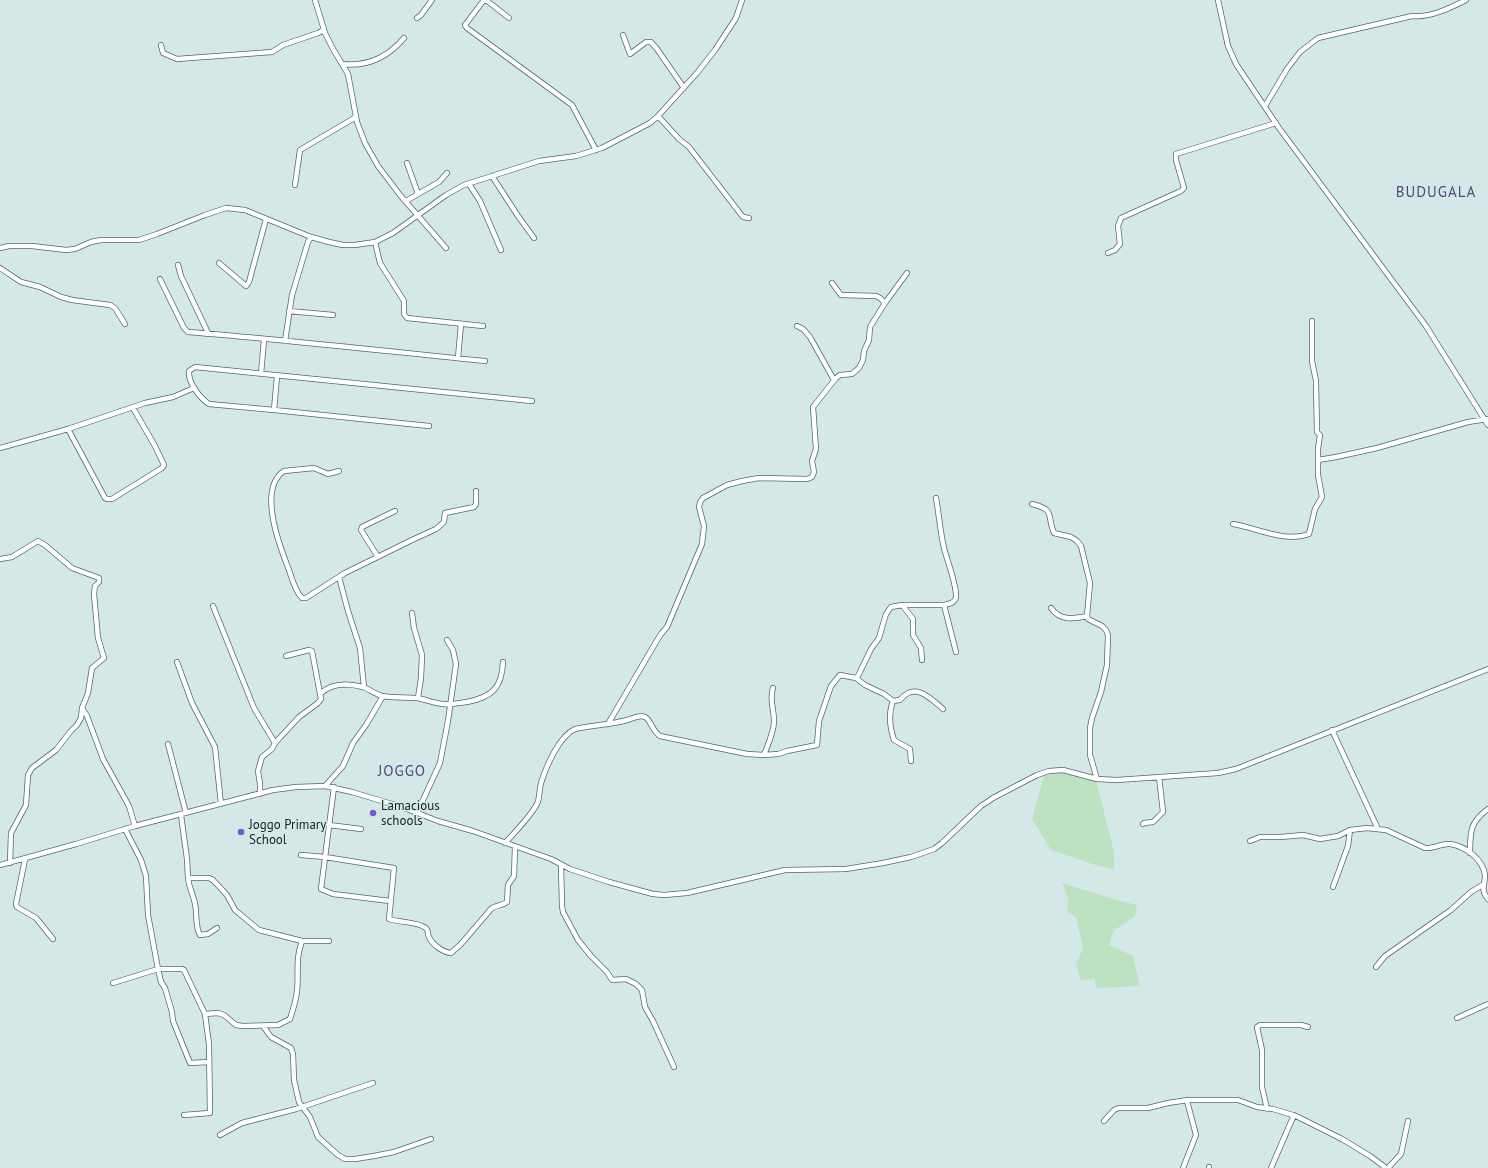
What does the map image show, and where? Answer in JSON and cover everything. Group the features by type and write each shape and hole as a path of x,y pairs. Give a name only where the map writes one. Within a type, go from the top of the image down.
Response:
{"street":[{"path":"315,0 324,30 348,74 356,117 365,143 378,166 417,215 446,248"},
{"path":"418,18 432,0"},
{"path":"510,18 485,0 467,20 465,25 467,28 572,105 596,150"},
{"path":"0,248 9,246 32,246 66,250 75,249 100,240 138,240 226,208 245,210 311,237 343,245 375,242 393,233 446,195 469,184 539,161 576,156 608,146 650,123 684,88 715,50 736,18 742,0"},
{"path":"1218,0 1231,54 1236,64 1276,123 1426,326 1486,419 1488,425"},
{"path":"1265,106 1287,69 1300,52 1318,38 1412,16 1419,17 1433,14 1466,0"},
{"path":"161,45 163,53 177,59 272,52 283,45 324,30"},
{"path":"623,35 630,54 646,42 651,42 684,88"},
{"path":"342,64 360,65 381,59 390,53 404,38"},
{"path":"658,116 679,139 689,147 743,217 749,218"},
{"path":"295,185 300,150 356,117"},
{"path":"1108,253 1115,250 1120,244 1118,226 1121,218 1181,191 1184,188 1176,160 1176,154 1276,123"},
{"path":"407,163 418,194"},
{"path":"406,201 439,182 447,173"},
{"path":"492,176 534,238"},
{"path":"469,184 480,201 501,250"},
{"path":"219,263 246,286 249,282 266,219"},
{"path":"285,341 289,311 304,255 311,237"},
{"path":"375,242 380,263 404,301 404,314 407,318 483,326"},
{"path":"178,265 208,333"},
{"path":"0,268 21,282 40,287 72,300 110,305 115,308 125,324"},
{"path":"608,724 656,642 667,627 702,544 704,526 699,507 700,502 703,498 726,485 733,483 759,478 807,479 812,477 814,472 812,461 816,449 814,408 834,380 840,375 852,374 859,368 869,340 870,327 907,272"},
{"path":"160,279 184,328 188,332 485,361"},
{"path":"832,283 841,295 876,296 885,303"},
{"path":"289,311 333,315"},
{"path":"1233,524 1286,536 1296,537 1309,534 1315,509 1322,497 1318,475 1318,444 1320,435 1317,432 1316,381 1312,361 1312,322"},
{"path":"458,358 461,324"},
{"path":"797,326 803,329 810,337 834,380"},
{"path":"261,374 264,340"},
{"path":"429,426 209,404 204,401 194,388 188,374 190,369 195,367 532,401"},
{"path":"274,410 277,376"},
{"path":"0,448 173,397 194,388"},
{"path":"68,429 105,498 107,500 112,499 162,468 164,465 133,408"},
{"path":"1318,460 1377,448 1468,422 1486,419"},
{"path":"338,471 328,474 314,468 284,471 275,481 271,509 280,548 299,595 302,598 306,598 339,577 436,529 444,522 445,514 474,507 476,504 476,491"},
{"path":"856,678 878,639 889,609 893,606 944,605 950,604 954,600 956,593 944,547 936,498"},
{"path":"1032,504 1045,507 1048,510 1054,533 1072,537 1081,546 1090,583 1087,616 1088,619 1102,626 1108,635 1106,671 1090,728 1090,755 1097,779"},
{"path":"378,557 361,530 362,527 395,511"},
{"path":"0,559 12,557 38,541 45,545 72,568 99,578 99,582 95,586 94,594 98,638 104,658 92,668 88,693 82,708 81,718 77,725 56,750 32,768 28,775 26,804 11,833 10,863"},
{"path":"339,577 360,648 364,687"},
{"path":"944,605 956,652"},
{"path":"213,606 254,708 275,743"},
{"path":"902,606 913,619 913,635 920,647 922,660"},
{"path":"1051,608 1059,617 1074,618 1087,616"},
{"path":"412,613 414,628 422,655 422,672 418,698"},
{"path":"417,813 440,763 450,704 455,657 447,640"},
{"path":"260,794 258,771 259,763 262,757 272,749 275,743 299,716 318,703 321,699 312,651 309,650 286,656"},
{"path":"176,662 192,703 215,747 220,804"},
{"path":"320,694 325,688 346,684 364,687 383,696 418,698 450,704 476,700 486,697 494,691 501,678 503,662"},
{"path":"0,865 135,826 274,790 296,787 325,786 334,787 376,799 438,821 473,831 551,859 570,869 635,890 654,894 687,893 785,870 846,869 911,857 934,848 942,843 981,806 993,798 1037,775 1049,771 1063,770 1097,779 1117,780 1218,773 1236,769 1488,669"},
{"path":"506,843 537,804 544,776 555,752 564,737 575,729 626,721 637,717 645,717 649,720 654,731 660,736 747,754 778,754 817,745 819,721 831,686 840,675 856,678 893,701 900,700 908,693 920,692 943,709"},
{"path":"764,755 773,731 774,722 771,700 773,688"},
{"path":"325,786 343,766 353,743 366,725 383,696"},
{"path":"893,701 891,706 890,728 894,740 910,749 910,761"},
{"path":"82,708 87,716 103,759 129,806 135,826"},
{"path":"1332,730 1378,829"},
{"path":"168,744 183,814 189,888 195,901 195,918 198,931 200,935 208,934 217,928"},
{"path":"1143,824 1153,822 1163,812 1160,777"},
{"path":"334,787 321,889 333,894 390,901"},
{"path":"1470,853 1473,824 1488,808"},
{"path":"330,825 361,829"},
{"path":"1250,841 1260,837 1303,835 1320,839 1338,836 1350,830 1363,828 1386,830 1421,848 1432,849 1445,844 1451,844 1476,857 1482,865 1485,877 1484,894 1488,899"},
{"path":"125,829 141,860 146,876 148,915 158,969 172,1012 173,1021 190,1062 209,1062"},
{"path":"1333,887 1348,846 1350,830"},
{"path":"301,855 324,857 394,868 389,919 418,925 425,928 428,930 430,938 441,950 450,953 461,944 493,907 504,905 507,902 508,885 514,876 515,847"},
{"path":"25,859 16,904 17,907 36,918 53,939"},
{"path":"561,864 562,906 573,933 591,956 607,972 612,980 626,979 636,984 642,990 645,1007 654,1021 674,1067"},
{"path":"188,878 209,878 213,880 227,895 235,910 259,930 302,941 329,941"},
{"path":"1376,967 1385,956 1451,910 1471,892 1484,884"},
{"path":"205,1014 218,1013 224,1015 236,1024 243,1026 278,1025 290,1019 295,1004 298,953 302,941"},
{"path":"113,983 158,969 184,970 205,1014 209,1044 211,1108 210,1113 184,1115"},
{"path":"1457,1018 1488,1004"},
{"path":"1268,1109 1261,1082 1262,1050 1257,1028 1260,1025 1301,1025 1308,1027"},
{"path":"263,1026 271,1037 291,1048 293,1054 294,1080 299,1102 310,1117 318,1137 338,1155 345,1158 355,1159 394,1152 432,1139"},
{"path":"220,1134 242,1123 302,1107 373,1083"},
{"path":"1104,1121 1114,1110 1119,1108 1140,1108 1187,1101 1232,1100 1294,1115 1342,1139 1386,1168 1401,1154 1408,1121"},
{"path":"1183,1168 1196,1135 1187,1101"},
{"path":"1271,1168 1294,1115"}],"green space":[{"path":"1045,772 1063,772 1096,780 1114,852 1114,869 1098,866 1051,850 1032,819"},
{"path":"1062,883 1137,905 1135,917 1114,930 1109,945 1133,956 1140,986 1097,988 1094,979 1081,980 1076,965 1083,948 1076,917 1067,912 1068,898"}],"place":[{"name":"Lamacious schools","path":"373,813"},
{"name":"Joggo Primary School","path":"241,832"}],"district":[{"name":"BUDUGALA","path":"1436,193"},
{"name":"JOGGO","path":"402,772"}]}
